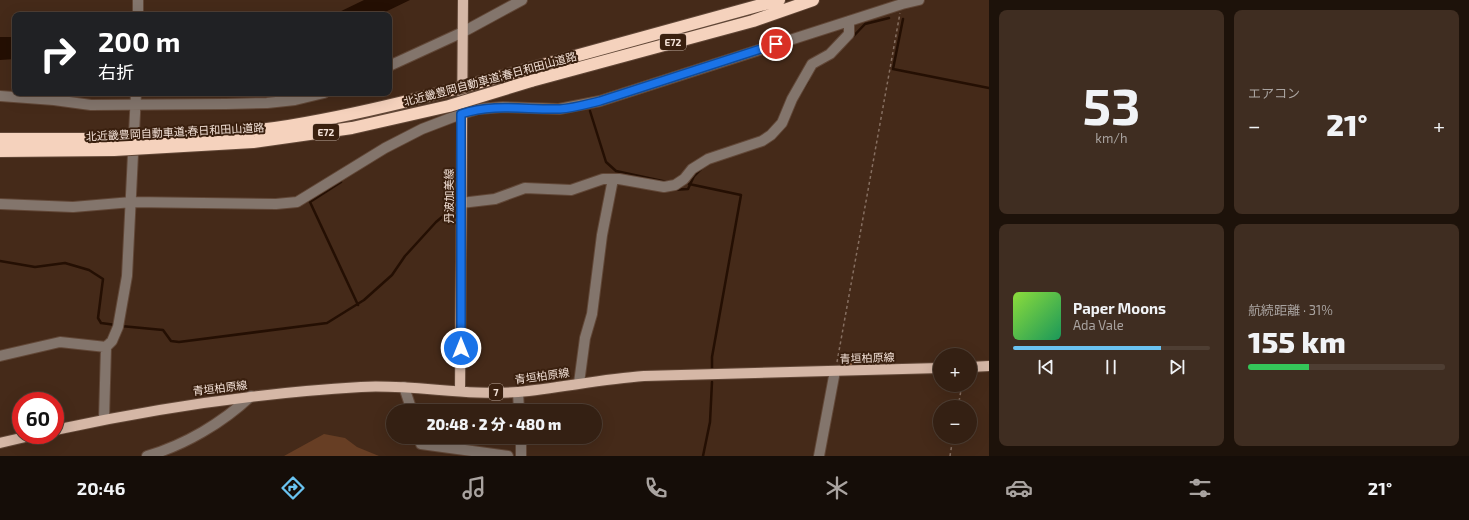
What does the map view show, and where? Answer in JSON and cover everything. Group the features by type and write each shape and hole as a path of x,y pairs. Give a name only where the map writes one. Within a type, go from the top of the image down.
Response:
{"highway":[{"name":"北近畿豊岡自動車道;春日和田山道路","path":"0,151 114,144 253,142 352,128 449,106 530,75 779,0"},
{"name":"北近畿豊岡自動車道;春日和田山道路","path":"530,75 753,21 813,0"},
{"name":"北近畿豊岡自動車道;春日和田山道路","path":"0,140 114,144"}],"main road":[{"name":"丹波加美線","path":"460,392 463,0"},
{"path":"977,367 989,366"},
{"name":"青垣柏原線","path":"64,428 172,407 251,396 361,387 404,387 460,392 518,392 579,383 644,376 933,368"},
{"path":"0,443 12,440"}],"street":[{"path":"138,0 138,12"},
{"path":"392,64 522,0"},
{"path":"0,204 73,207 132,202 276,204 297,202 385,148 422,129 461,114 478,109 503,107 560,109 600,101 849,20 919,0"},
{"path":"461,203 494,199 525,188 571,190 597,181 612,179 664,187 675,185 684,179 692,169 708,159 762,141 771,135 782,123 792,99 812,64 830,54 849,34 849,20"},
{"path":"0,96 54,100 91,105 136,99 267,103 296,100 312,96"},
{"path":"104,419 106,347 112,341 118,327 128,276 136,99"},
{"path":"579,383 585,338 592,314 602,235 612,179"},
{"path":"0,356 60,342 106,347"},
{"path":"819,456 835,371"},
{"path":"404,387 410,404"},
{"path":"518,392 519,404"},
{"path":"147,456 180,444 221,421 251,396"},
{"path":"421,444 508,456"},
{"path":"521,444 521,456"}],"path":[{"path":"835,371 902,4"},
{"path":"950,456 952,444"}],"shaded area":[{"path":"364,0 410,0 385,12 339,12"},
{"path":"0,37 12,37 12,59 0,60"},
{"path":"324,434 345,438 357,447 379,456 284,456"}],"building":[{"path":"844,354 852,354 852,366 844,366"}],"waterway":[{"path":"847,43 865,24 889,18"},
{"path":"903,19 893,69 989,88"},
{"path":"800,94 808,81"},
{"path":"590,111 606,162 616,171 667,182"},
{"path":"672,190 688,189 694,176 701,169"},
{"path":"341,182 310,202 358,305"},
{"path":"689,184 741,195 712,357 712,369"},
{"path":"121,326 163,330 171,341 179,342 327,323 364,300 392,275 405,256 436,222 448,212 457,208"},
{"path":"0,261 35,267 65,263 89,270 103,279 98,318 101,323 116,325"},
{"path":"703,456 710,422 712,382"}],"route":[{"path":"461,348 461,114 478,109 503,107 560,109 574,107 600,101 776,44"}]}
